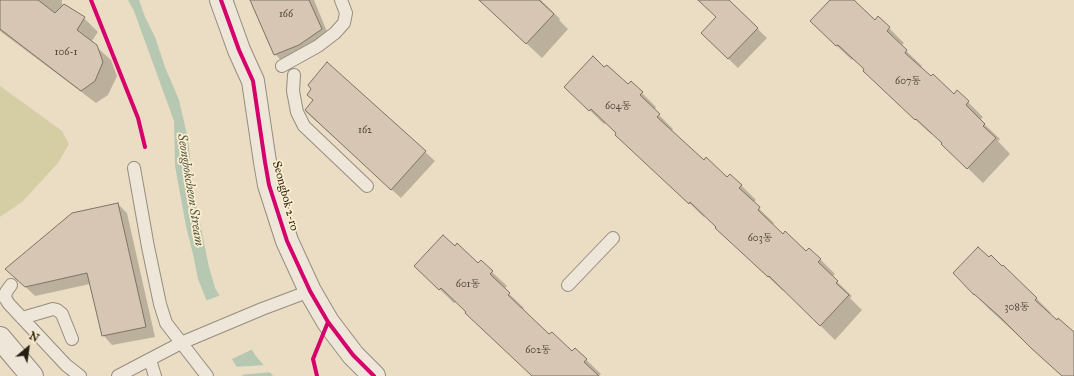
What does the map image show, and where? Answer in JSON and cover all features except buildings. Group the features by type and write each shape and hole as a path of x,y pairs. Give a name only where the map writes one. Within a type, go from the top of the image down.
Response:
{"street":[{"name":"Seongbok 2-ro","path":"221,0 239,50 253,81 269,185 287,241 310,291 328,322 354,355 374,376"},
{"path":"0,338 32,376"}],"lane":[{"path":"282,66 318,46 335,34 344,23 346,13 341,0"},
{"path":"294,75 294,91 297,112 304,126 367,186"},
{"path":"134,168 160,304 166,323 207,376"},
{"path":"568,285 613,238"},
{"path":"11,285 6,292 5,298 66,365 80,376"},
{"path":"118,376 181,344 262,309 310,291"},
{"path":"22,318 53,309 57,310 62,314 72,339"},
{"path":"150,360 155,376"}],"shaded area":[{"path":"0,86 62,131 69,144 58,163 22,202 0,217"}],"water":[{"name":"Seongbokcheon Stream","path":"128,0 139,0 179,100 188,139 194,194 209,267 215,288 255,355 273,376 243,376 239,371 226,349 198,279 175,166 174,121 134,11"}],"pier":[{"path":"221,295 253,349 230,360 224,349 205,301"},
{"path":"266,365 272,372 239,375 234,367"}],"cycle path":[{"path":"91,0 138,118 145,147"},
{"path":"221,0 239,50 253,81 269,185 287,241 310,291 328,322 353,355 374,376"},
{"path":"317,376 313,359 328,322"}]}
